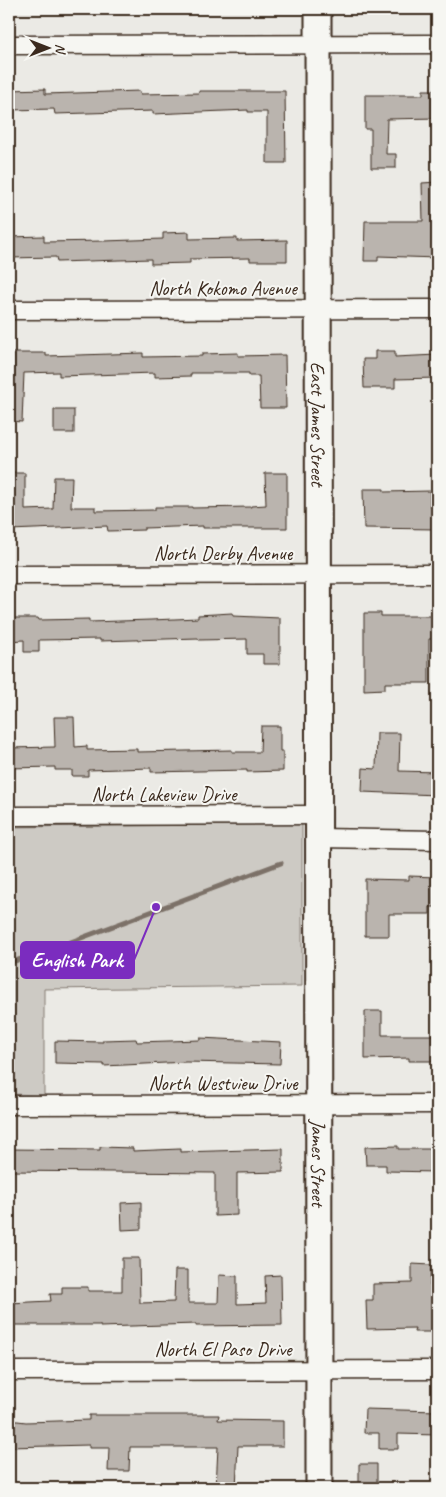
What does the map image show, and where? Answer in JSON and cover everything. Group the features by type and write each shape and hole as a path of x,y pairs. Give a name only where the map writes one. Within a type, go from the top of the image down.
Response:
{"street":[{"name":"East James Street","path":"318,9 319,826"},
{"path":"9,45 437,44"},
{"name":"North Kokomo Avenue","path":"9,310 437,309"},
{"name":"North Derby Avenue","path":"9,576 437,574"},
{"name":"North Lakeview Drive","path":"9,816 319,826 437,840"},
{"name":"James Street","path":"319,826 319,1488"},
{"name":"North Westview Drive","path":"9,1105 437,1104"},
{"name":"North El Paso Drive","path":"9,1371 437,1370"}],"shaded area":[{"path":"302,824 302,986 44,989 44,1095 9,1094 9,827"}],"building":[{"path":"45,89 45,94 140,91 140,94 199,93 199,91 285,91 286,163 267,163 267,112 248,112 248,110 153,114 153,111 55,114 54,109 9,110 9,90"},
{"path":"423,90 437,90 437,118 387,119 386,154 396,154 396,168 371,168 371,129 365,129 365,95 423,95"},
{"path":"437,182 437,258 378,256 378,261 364,261 365,221 423,221 422,183"},
{"path":"189,232 189,239 237,238 237,241 287,240 287,261 250,261 250,258 190,259 190,263 151,264 151,259 57,262 56,257 9,258 9,237 44,236 44,242 104,241 163,239 163,233"},
{"path":"375,351 395,351 395,357 437,355 437,378 395,379 395,388 364,388 363,359 375,359"},
{"path":"10,353 46,353 46,356 143,353 143,357 238,353 238,356 285,355 286,408 260,408 259,376 249,376 249,373 191,373 191,376 155,377 155,373 59,376 59,372 24,373 22,422 9,421"},
{"path":"54,410 74,410 74,433 54,433"},
{"path":"9,473 25,473 25,510 53,509 54,477 72,477 71,507 95,507 95,511 155,510 155,507 251,507 266,505 265,473 287,473 287,528 203,528 203,526 108,531 107,526 10,530"},
{"path":"363,489 384,489 384,492 430,491 430,506 437,506 437,529 364,528"},
{"path":"232,613 233,616 280,618 280,664 263,664 263,654 247,654 247,639 39,640 39,652 24,652 24,640 9,641 9,618 38,618 39,620 89,619 89,622 198,618 198,615"},
{"path":"364,613 381,613 381,616 437,616 437,639 429,639 429,683 385,683 385,689 364,690"},
{"path":"54,717 74,717 75,747 87,746 87,750 137,749 137,752 232,750 232,752 260,752 261,726 280,726 280,751 283,751 283,771 151,772 151,768 88,770 88,776 72,776 72,770 55,770 55,767 9,768 9,748 55,747"},
{"path":"377,733 400,733 399,771 437,772 437,795 362,792 363,768 376,769"},
{"path":"409,876 437,877 437,907 430,907 430,914 389,914 389,936 365,936 365,879 409,880"},
{"path":"365,1011 382,1011 382,1035 437,1035 437,1061 409,1061 409,1058 365,1059"},
{"path":"200,1038 281,1042 280,1064 186,1062 104,1066 104,1064 55,1063 55,1041 103,1042 103,1040 136,1039 137,1042 200,1040"},
{"path":"398,1146 398,1149 437,1149 437,1172 386,1171 386,1165 366,1165 365,1147"},
{"path":"100,1147 133,1148 133,1151 180,1149 180,1152 283,1149 283,1172 237,1173 237,1215 215,1216 215,1173 9,1171 9,1149 100,1150"},
{"path":"141,1202 141,1229 122,1230 121,1203"},
{"path":"122,1258 139,1258 140,1303 174,1302 175,1270 188,1270 188,1303 218,1303 219,1275 237,1276 237,1304 266,1303 265,1276 281,1275 282,1325 196,1326 196,1324 100,1327 100,1325 9,1325 9,1303 51,1301 50,1294 62,1294 62,1287 88,1287 88,1291 122,1291"},
{"path":"412,1264 431,1265 430,1286 437,1286 437,1332 414,1332 415,1328 367,1329 366,1300 373,1300 373,1284 412,1283"},
{"path":"365,1409 437,1411 437,1435 398,1434 398,1449 379,1449 379,1433 364,1433"},
{"path":"89,1415 219,1415 218,1420 283,1421 283,1446 238,1446 236,1488 216,1488 218,1447 130,1447 129,1471 108,1471 109,1448 89,1448 89,1445 9,1447 9,1420 26,1422 89,1420"},
{"path":"359,1464 377,1464 377,1484 359,1483"}],"waterway":[{"path":"9,963 68,943 281,863"}],"place":[{"name":"English Park","path":"156,907"}]}
